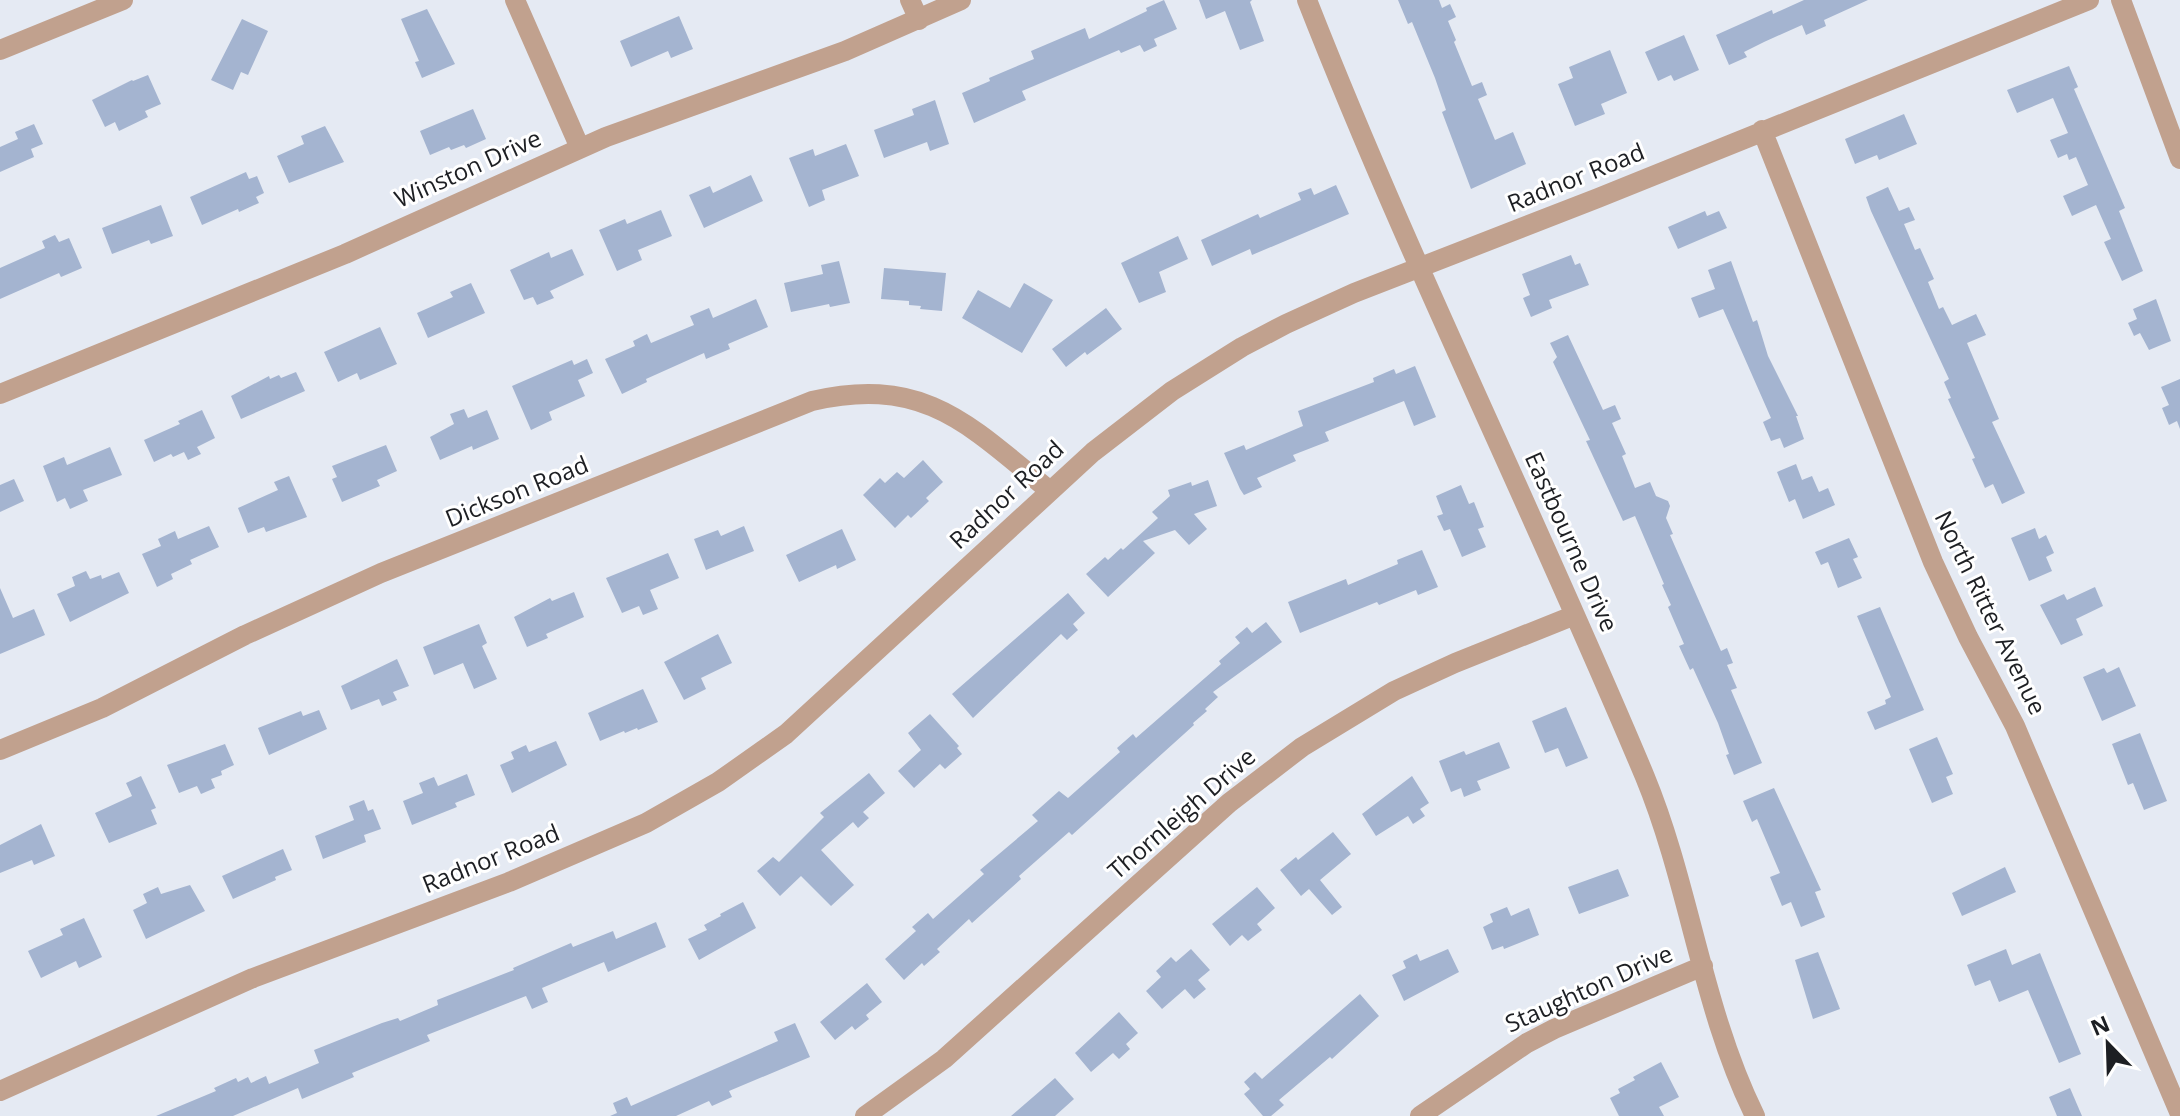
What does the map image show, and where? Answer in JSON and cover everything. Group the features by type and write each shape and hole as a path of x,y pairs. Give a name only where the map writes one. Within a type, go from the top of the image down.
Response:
{"street":[{"path":"0,50 123,0"},
{"path":"515,0 580,148"},
{"path":"910,0 919,20"},
{"name":"Winston Drive","path":"0,394 345,254 633,126 845,51 961,0"},
{"name":"Eastbourne Drive","path":"1307,0 1357,127 1575,615 1651,794 1729,1054 1755,1116"},
{"name":"Radnor Road","path":"0,1091 253,978 539,869 646,823 697,796 786,734 1093,452 1151,405 1242,347 1309,313 1419,267 2089,0"},
{"path":"2121,0 2180,159"},
{"name":"North Ritter Avenue","path":"1762,130 1870,397 1917,523 1968,637 2015,726 2180,1114"},
{"name":"Dickson Road","path":"0,750 102,708 245,635 381,573 812,401 854,393 922,401 976,431 1050,491"},
{"name":"Thornleigh Drive","path":"865,1116 944,1059 1229,803 1302,747 1417,680 1575,615"},
{"name":"Staughton Drive","path":"1420,1116 1527,1043 1703,966"}],"building":[{"path":"1164,0 1177,29 1154,39 1157,46 1144,52 1140,45 1121,53 1119,50 1022,91 1026,100 974,123 962,93 1034,59 1031,51 1085,28 1089,39"},
{"path":"1199,0 1252,0 1250,2 1264,41 1240,50 1225,11 1206,19"},
{"path":"1398,0 1439,0 1442,8 1450,4 1456,17 1448,21 1456,40 1454,42 1472,86 1482,82 1487,95 1478,99 1495,140 1513,132 1526,164 1471,189 1442,112 1446,110 1435,78 1412,22 1408,24"},
{"path":"1804,0 1868,0 1824,20 1826,26 1806,35 1802,25 1764,42 1744,52 1747,57 1729,65 1716,35 1772,10 1773,14"},
{"path":"427,9 455,64 422,78 415,62 419,61 401,19"},
{"path":"679,16 693,49 671,58 668,51 631,67 620,41"},
{"path":"242,19 268,31 248,75 241,72 233,90 211,80"},
{"path":"1684,35 1699,70 1674,81 1671,75 1658,81 1645,52"},
{"path":"1610,50 1627,93 1601,104 1605,114 1575,126 1558,84 1573,78 1569,67"},
{"path":"2069,66 2078,87 2074,89 2125,208 2119,211 2143,271 2122,281 2104,242 2111,239 2096,205 2072,216 2063,196 2088,185 2076,157 2069,160 2067,154 2058,158 2050,140 2068,133 2053,98 2017,113 2007,90"},
{"path":"148,75 161,104 145,111 148,117 119,131 115,122 105,127 92,100"},
{"path":"935,100 949,144 930,151 927,142 884,158 874,130 914,115 912,109"},
{"path":"473,109 486,139 466,148 464,145 451,150 449,147 430,155 420,131"},
{"path":"1904,114 1917,144 1879,160 1877,155 1855,164 1845,139"},
{"path":"34,124 43,144 31,149 34,157 0,172 0,147 18,139 15,132"},
{"path":"325,126 344,162 289,183 277,156 304,144 301,136"},
{"path":"846,144 859,176 822,190 825,200 809,207 789,158 813,149 815,156"},
{"path":"246,172 249,179 257,176 264,193 256,197 259,203 202,225 190,197"},
{"path":"751,175 763,201 704,228 689,195 710,186 713,193"},
{"path":"1336,185 1349,214 1252,255 1250,249 1212,266 1201,240 1258,214 1260,218 1301,200 1298,193 1311,188 1314,195"},
{"path":"1888,187 1899,211 1909,207 1915,220 1904,224 1915,250 1920,248 1934,279 1928,282 1939,309 1943,307 1952,325 1976,314 1986,335 1967,343 1999,419 1992,422 2025,493 2002,504 1993,484 1985,488 1972,459 1975,458 1948,399 1951,398 1944,382 1949,379 1871,211 1866,197"},
{"path":"161,205 173,236 151,244 149,240 112,254 102,228"},
{"path":"661,210 672,236 638,250 642,260 617,271 599,230 625,219 627,224"},
{"path":"1705,211 1707,216 1719,211 1727,228 1678,249 1668,227"},
{"path":"55,235 59,242 69,238 82,268 61,277 59,273 0,299 0,268 45,248 42,241"},
{"path":"1178,236 1188,259 1159,272 1166,292 1139,303 1121,263"},
{"path":"572,249 584,275 550,291 554,298 537,305 533,297 524,300 510,270 549,252 551,258"},
{"path":"1571,255 1575,265 1580,263 1589,285 1549,300 1552,308 1531,317 1523,298 1530,295 1522,274"},
{"path":"839,261 850,303 791,312 784,283 823,274 821,265"},
{"path":"1731,261 1753,322 1757,320 1768,356 1798,416 1804,439 1784,448 1780,438 1771,441 1763,422 1771,418 1723,309 1699,318 1691,298 1715,289 1708,270"},
{"path":"884,268 946,273 942,311 920,309 921,306 909,305 909,301 881,299"},
{"path":"471,283 485,313 428,338 417,313 453,297 450,292"},
{"path":"1024,283 1053,300 1022,353 962,318 978,290 1010,308"},
{"path":"756,299 768,327 728,344 730,349 706,359 704,353 646,379 647,382 622,394 605,359 635,346 633,341 647,334 651,343 694,325 690,316 709,308 713,318"},
{"path":"2156,299 2171,341 2149,350 2140,333 2134,336 2128,323 2137,319 2133,309"},
{"path":"1106,308 1122,329 1066,367 1052,349"},
{"path":"380,327 397,364 360,380 357,373 338,382 324,352"},
{"path":"1568,335 1603,410 1615,405 1621,419 1612,423 1626,454 1622,456 1635,488 1650,482 1656,496 1668,501 1670,506 1666,518 1673,534 1670,535 1721,651 1727,648 1733,663 1727,665 1737,688 1731,690 1762,763 1734,775 1718,723 1693,668 1690,670 1679,646 1684,644 1668,607 1671,605 1664,584 1635,516 1623,521 1586,441 1590,440 1553,362 1557,357 1550,343"},
{"path":"587,359 593,373 578,380 585,396 549,412 552,420 531,430 512,386 572,360 574,365"},
{"path":"1415,366 1436,417 1414,426 1404,401 1325,432 1329,441 1293,455 1296,461 1257,478 1262,487 1244,495 1224,453 1244,445 1246,450 1303,426 1298,411 1374,382 1373,378 1394,369 1396,374"},
{"path":"296,372 305,391 241,419 231,396 269,376 270,379 279,375 281,378"},
{"path":"2180,379 2180,429 2177,421 2169,425 2162,408 2169,405 2161,387"},
{"path":"464,409 468,418 487,410 499,439 473,450 472,446 440,460 430,437 454,424 450,414"},
{"path":"202,410 215,438 197,447 201,454 188,460 184,452 173,457 171,454 154,462 144,440"},
{"path":"386,445 397,471 377,480 380,486 342,502 332,479 337,477 332,466"},
{"path":"110,447 122,475 83,490 88,501 70,509 65,498 57,502 43,466 64,457 67,465"},
{"path":"923,460 943,482 926,498 929,501 895,528 863,495 880,478 885,483 897,472 904,478"},
{"path":"1796,464 1802,480 1812,476 1819,492 1828,488 1835,505 1803,519 1795,499 1789,502 1777,472"},
{"path":"289,476 307,517 266,532 264,527 248,533 238,508 278,490 274,482"},
{"path":"14,479 24,501 0,512 0,485"},
{"path":"1208,480 1217,506 1194,514 1207,529 1189,545 1175,530 1143,541 1155,553 1108,597 1086,574 1105,557 1108,560 1121,548 1123,550 1158,518 1152,512 1170,496 1168,490"},
{"path":"1461,485 1469,504 1474,502 1484,527 1478,529 1486,547 1462,557 1450,529 1444,531 1437,516 1443,514 1436,496"},
{"path":"209,526 219,547 190,560 192,564 171,574 173,579 157,587 142,554 161,546 158,539 175,531 178,539"},
{"path":"744,526 754,551 706,570 694,539 718,530 721,536"},
{"path":"2035,528 2039,539 2046,535 2054,553 2046,557 2052,571 2029,581 2011,538"},
{"path":"842,529 856,560 837,569 836,565 799,582 786,555"},
{"path":"1849,538 1858,557 1853,559 1862,578 1838,588 1828,562 1821,565 1815,552"},
{"path":"1422,550 1438,587 1418,595 1416,590 1379,605 1377,602 1300,633 1288,602 1346,579 1348,585"},
{"path":"668,553 679,578 650,590 658,609 643,615 639,606 622,613 606,578"},
{"path":"86,571 90,579 101,575 102,579 119,572 129,593 70,622 57,594 75,586 72,577"},
{"path":"2095,587 2103,606 2076,619 2083,635 2061,645 2040,605 2064,594 2067,600"},
{"path":"0,588 13,618 34,609 45,635 0,654"},
{"path":"574,592 584,617 546,634 548,638 527,647 514,617 550,598 552,601"},
{"path":"1068,593 1085,613 1073,624 1078,630 1067,640 1061,634 973,718 952,694"},
{"path":"1880,607 1924,710 1875,730 1867,712 1886,704 1885,700 1891,697 1857,616"},
{"path":"1266,622 1282,642 1213,692 1218,697 1194,725 1072,835 1069,832 1019,876 1021,879 972,923 969,919 937,949 940,952 904,980 885,959 916,931 912,927 928,913 933,919 984,874 980,870 1038,821 1032,815 1059,791 1068,798 1120,752 1117,748 1133,734 1136,738 1221,664 1219,661 1240,643 1235,637 1247,627 1252,633"},
{"path":"479,624 487,643 482,646 497,679 474,689 463,663 434,675 423,647"},
{"path":"718,634 732,663 701,678 706,689 684,700 664,662"},
{"path":"397,659 409,686 393,692 397,700 382,706 379,699 351,710 341,686"},
{"path":"2119,667 2136,706 2102,721 2083,677 2104,668 2107,673"},
{"path":"643,689 658,722 600,741 588,713"},
{"path":"1566,707 1588,758 1566,767 1558,748 1545,753 1532,721"},
{"path":"319,710 327,729 269,755 258,728 301,711 303,716"},
{"path":"930,714 959,746 957,748 962,754 945,769 940,764 914,788 898,771 921,750 908,733"},
{"path":"2140,733 2167,801 2144,810 2133,783 2128,785 2112,744"},
{"path":"1937,737 1953,774 1946,777 1953,794 1932,803 1909,749"},
{"path":"556,741 567,765 512,793 500,765 514,759 511,752 526,745 529,752"},
{"path":"1499,742 1510,768 1477,781 1481,790 1464,797 1461,788 1451,792 1439,761 1464,751 1466,755"},
{"path":"225,744 234,765 211,779 215,788 201,794 197,786 179,793 167,765"},
{"path":"869,773 885,793 863,812 869,818 858,828 853,822 821,850 854,885 831,906 801,876 780,896 757,871 773,857 779,862 824,817 820,813"},
{"path":"467,774 475,795 455,803 457,807 412,825 403,801 423,793 419,783 434,777 438,786"},
{"path":"141,776 156,808 151,810 157,824 109,843 95,813 132,796 126,783"},
{"path":"1412,776 1429,803 1420,809 1425,816 1413,824 1408,816 1376,836 1362,814"},
{"path":"1774,788 1821,890 1815,892 1825,917 1801,927 1791,902 1782,906 1770,877 1780,873 1757,819 1752,822 1743,801"},
{"path":"364,800 368,811 373,809 381,829 364,835 366,842 323,859 315,836 354,820 349,806"},
{"path":"41,824 55,856 34,865 32,860 0,873 0,845"},
{"path":"1333,832 1351,854 1320,880 1342,907 1332,915 1309,889 1301,896 1280,870"},
{"path":"283,849 292,870 233,899 222,876"},
{"path":"2005,867 2016,892 1962,916 1952,893"},
{"path":"1618,869 1629,896 1579,914 1568,887"},
{"path":"190,885 205,911 146,939 133,910 147,903 143,894 158,887 161,894"},
{"path":"1257,887 1275,908 1257,924 1262,930 1248,941 1242,935 1230,946 1212,924"},
{"path":"743,902 756,928 699,960 688,939 707,930 704,925"},
{"path":"1507,907 1511,916 1529,908 1539,935 1504,949 1503,946 1492,950 1483,927 1493,922 1490,914"},
{"path":"84,918 102,957 79,968 76,961 41,978 28,951 63,935 60,929"},
{"path":"656,922 666,947 608,972 604,962 542,988 548,1002 532,1009 526,996 427,1035 430,1041 352,1073 354,1077 302,1099 298,1088 233,1116 156,1116 216,1091 214,1088 236,1078 238,1082 248,1077 251,1083 266,1076 269,1084 319,1063 314,1050 382,1023 398,1018 400,1021 438,1005 437,1000 514,970 571,943 573,947 613,931 616,939"},
{"path":"1191,949 1210,970 1198,980 1206,989 1194,999 1185,989 1162,1009 1146,991 1161,977 1156,971 1171,957 1176,962"},
{"path":"1448,949 1459,972 1404,1001 1392,975 1406,968 1403,961 1417,954 1420,961"},
{"path":"2006,949 2012,965 2040,953 2081,1054 2059,1063 2028,990 1999,1002 1990,980 1975,986 1967,965"},
{"path":"1818,952 1840,1009 1813,1019 1795,960"},
{"path":"867,983 882,1002 866,1015 869,1019 855,1030 852,1026 835,1040 820,1022"},
{"path":"1360,994 1379,1016 1332,1059 1330,1057 1279,1100 1284,1105 1271,1116 1263,1116 1244,1094 1250,1089 1244,1082 1255,1072 1262,1079"},
{"path":"1119,1012 1138,1033 1126,1044 1130,1049 1119,1059 1113,1053 1091,1072 1075,1053"},
{"path":"795,1023 810,1057 729,1091 732,1097 712,1106 709,1101 676,1116 610,1116 617,1113 613,1103 627,1097 631,1106 778,1041 774,1032"},
{"path":"1661,1062 1679,1097 1659,1107 1664,1116 1619,1116 1610,1098 1620,1093 1618,1089 1635,1080 1633,1077"},
{"path":"1055,1078 1074,1099 1055,1116 1011,1116"},
{"path":"2070,1088 2082,1116 2057,1116 2049,1097"}]}
